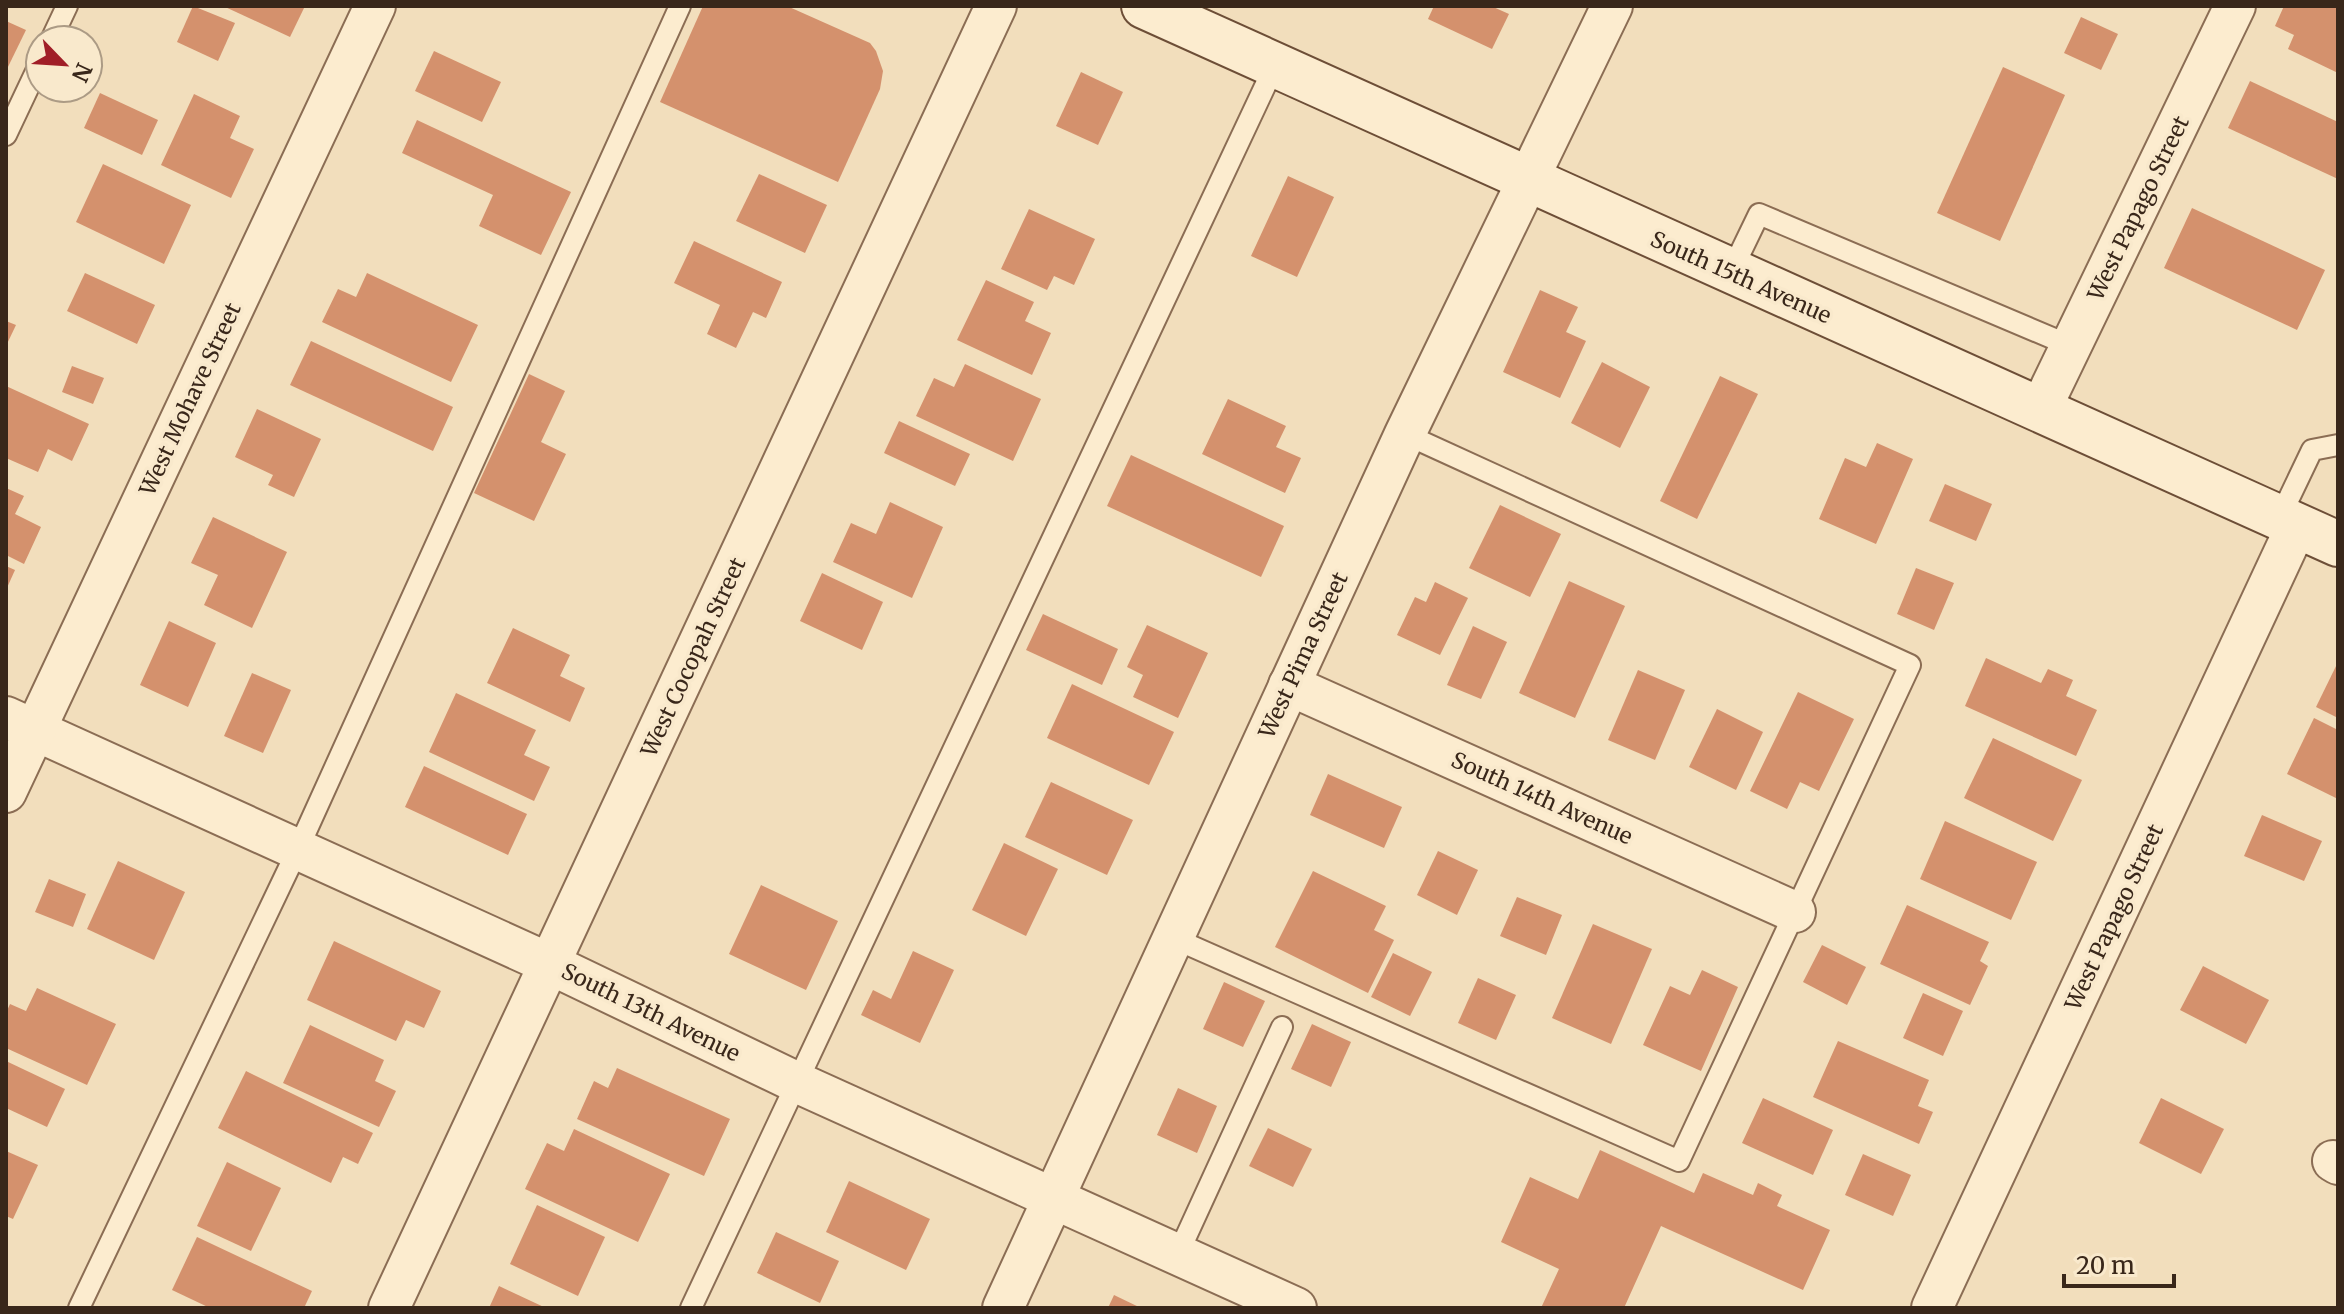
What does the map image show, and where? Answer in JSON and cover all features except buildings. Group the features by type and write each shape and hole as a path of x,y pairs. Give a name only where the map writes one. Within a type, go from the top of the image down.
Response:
{"main road":[{"name":"South 15th Avenue","path":"1144,6 2338,544"}],"street":[{"name":"West Mohave Street","path":"6,792 20,724 375,6"},
{"name":"West Cocopah Street","path":"389,1308 996,6"},
{"name":"West Pima Street","path":"1003,1308 1405,434 1612,6"},
{"name":"West Papago Street","path":"2040,410 2235,6"},
{"name":"West Papago Street","path":"1932,1308 2289,521"},
{"name":"South 14th Avenue","path":"1289,685 1795,912"},
{"name":"South 13th Avenue","path":"20,724 550,964 796,1082 1296,1308"}],"lane":[{"path":"79,1308 298,849 680,6"},
{"path":"691,1308 796,1082 862,950 1275,65"},
{"path":"6,135 24,97"},
{"path":"1731,272 1759,214 2071,346"},
{"path":"1173,938 1679,1161 1910,665 1405,434"},
{"path":"2289,521 2312,450 2338,445"},
{"path":"1178,1254 1282,1027"}]}
